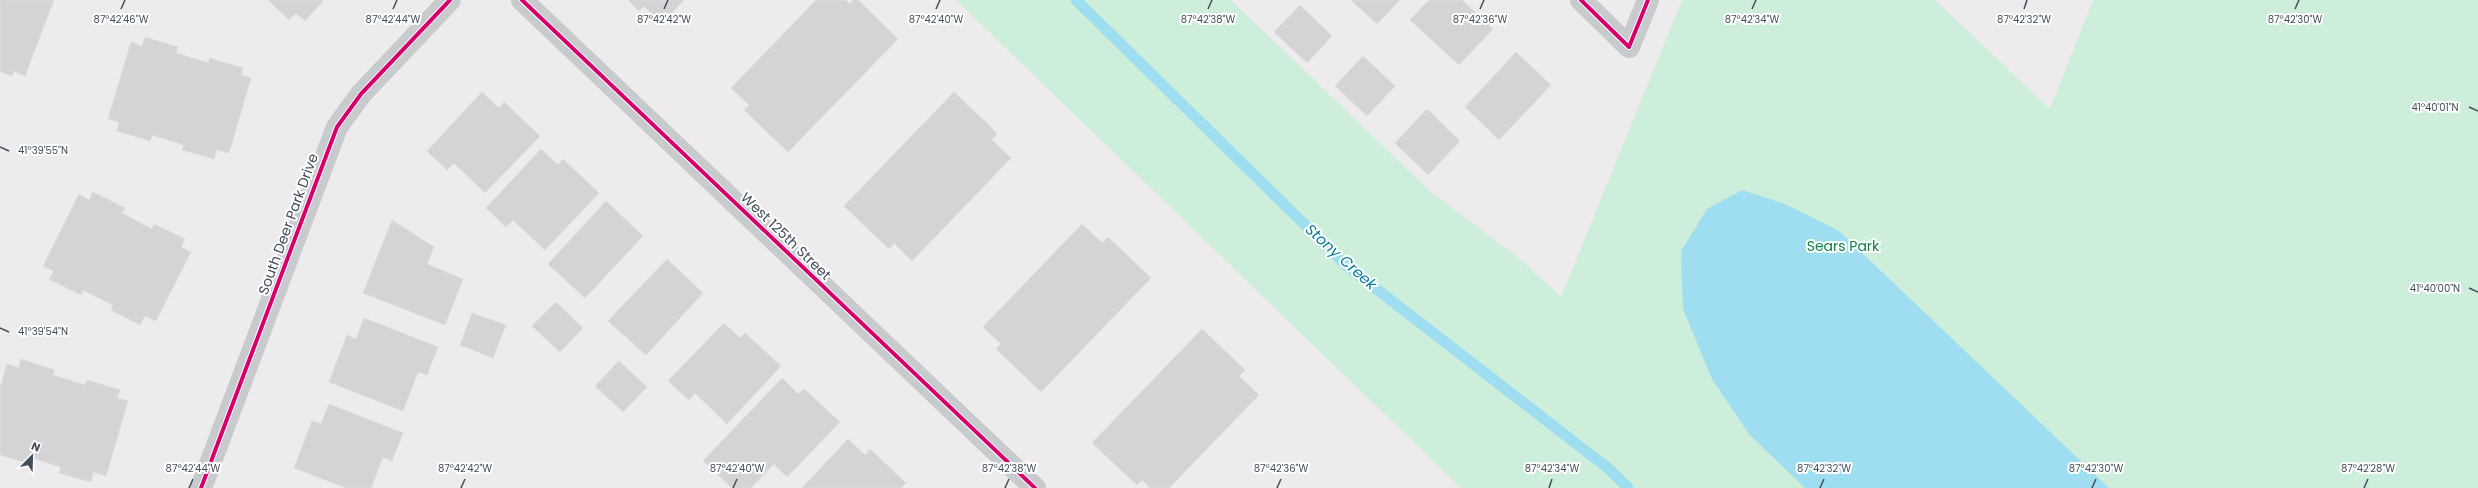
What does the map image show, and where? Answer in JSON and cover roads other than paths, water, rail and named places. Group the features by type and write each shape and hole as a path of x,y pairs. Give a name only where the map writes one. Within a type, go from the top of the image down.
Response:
{"street":[{"name":"South Deer Park Drive","path":"201,488 337,127 361,94 450,0"},
{"name":"West 125th Street","path":"522,0 1035,488"},
{"path":"1581,0 1629,47 1648,0"}],"water":[{"path":"1742,190 1785,204 1839,231 2109,488 1805,488 1749,434 1712,379 1683,309 1681,251 1707,209"}],"waterway":[{"name":"Stony Creek","path":"1076,0 1348,267 1609,469 1628,488"}],"park label":[{"name":"Sears Park","path":"1843,246"}]}
